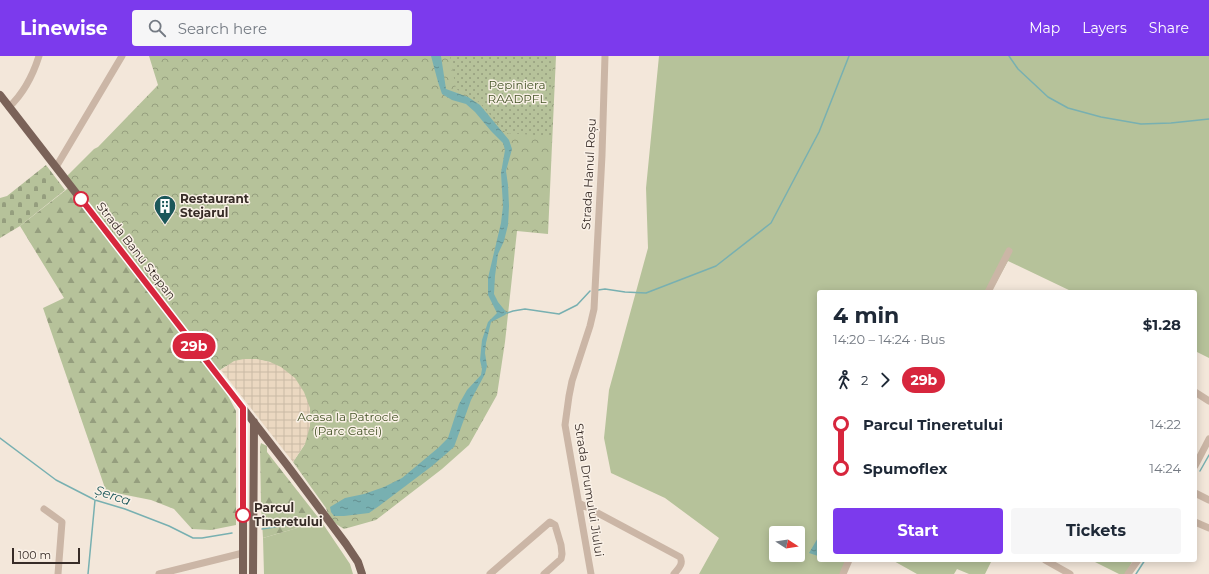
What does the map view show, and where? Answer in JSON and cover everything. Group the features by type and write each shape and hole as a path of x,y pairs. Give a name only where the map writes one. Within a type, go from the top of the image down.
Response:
{"main road":[{"name":"Strada Banu Stepan","path":"0,95 254,422 346,544 358,562 362,574"},
{"path":"243,408 243,574"},
{"path":"253,574 254,422"}],"street":[{"path":"9,106 16,101 25,88 35,69 39,56"},
{"path":"56,166 122,56"},
{"name":"Strada Hanul Roșu","path":"594,293 602,155 604,56"},
{"path":"989,290 1009,251"},
{"name":"Strada Drumului Jiului","path":"591,574 565,425 572,382 594,309 594,293"},
{"path":"1197,393 1209,401"},
{"path":"1197,456 1209,439"},
{"path":"1197,494 1209,500"},
{"path":"579,503 680,557 682,561 681,565 674,574"},
{"path":"44,509 62,522 58,574"},
{"path":"490,574 550,522 556,525 562,554 561,559 544,574"},
{"path":"1197,523 1209,528"},
{"path":"159,574 176,572 243,553"},
{"path":"843,574 848,562"},
{"path":"1049,562 1070,574"},
{"path":"1128,574 1137,562"}],"green space":[{"name":"Parcul Tineretului","path":"149,56 556,56 548,234 517,231 505,342 497,395 469,445 442,469 376,520 344,529 332,520 326,508 293,462 305,444 270,362 241,360 223,368 216,373 65,178 94,149 98,147 158,85"},
{"name":"Pepiniera RAADPFL","path":"450,56 553,56 551,136 506,133 479,102 456,89"},
{"path":"659,56 1209,56 1209,358 1197,352 1197,290 1069,290 1008,261 992,290 817,290 817,562 850,562 845,574 699,574 719,538 665,498 611,473 604,438 609,390 648,248 646,188"},
{"path":"46,165 65,190 20,226 0,238 0,198 7,196"},
{"path":"71,186 216,373 236,411 236,525 211,530 192,529 174,509 151,500 106,491 43,308 64,298 20,226"},
{"path":"261,443 267,446 267,452 321,521 263,538 261,505"},
{"path":"321,521 350,564 353,574 264,574 263,538"},
{"path":"896,562 991,562 985,574 969,574 957,569 954,574 917,574"},
{"path":"1095,562 1132,562 1126,574 1119,574"}],"shaded area":[{"path":"257,359 270,362 281,367 295,378 304,392 310,408 310,426 305,444 293,462 221,370 234,361"}],"water":[{"path":"431,56 441,56 446,89 468,97 480,105 509,140 512,149 506,171 509,206 508,225 504,241 498,254 494,294 498,302 507,313 491,322 486,343 485,353 487,366 485,374 471,400 454,447 432,466 369,513 334,516 330,507 345,498 364,494 384,487 402,478 448,438 459,404 467,390 481,375 482,369 480,360 482,340 488,322 497,313 488,295 488,278 501,223 503,206 501,173 505,150 503,143 466,104 452,100 442,94"},
{"path":"817,539 817,556 809,553"}],"waterway":[{"path":"598,290 605,289 646,293 716,266 771,223 819,132 849,56"},
{"path":"1009,56 1018,69 1048,97 1068,108 1101,117 1141,124 1171,123 1209,119"},
{"path":"507,313 525,309 559,314 577,305 590,291"},
{"name":"Șerca","path":"0,438 56,480 95,500 125,509 169,526 193,538 232,533"},
{"path":"1200,471 1209,455"},
{"path":"88,574 95,500"},
{"name":"Șerca","path":"262,529 318,520"},
{"path":"1136,574 1144,562"}],"bus line":[{"name":"29b","path":"81,199 243,408 243,515"}],"place":[{"name":"Restaurant Stejarul","path":"165,226"},
{"name":"Parcul Tineretului","path":"243,515"}],"park label":[{"name":"Acasa la Patrocle (Parc Catei)","path":"348,424"}]}
